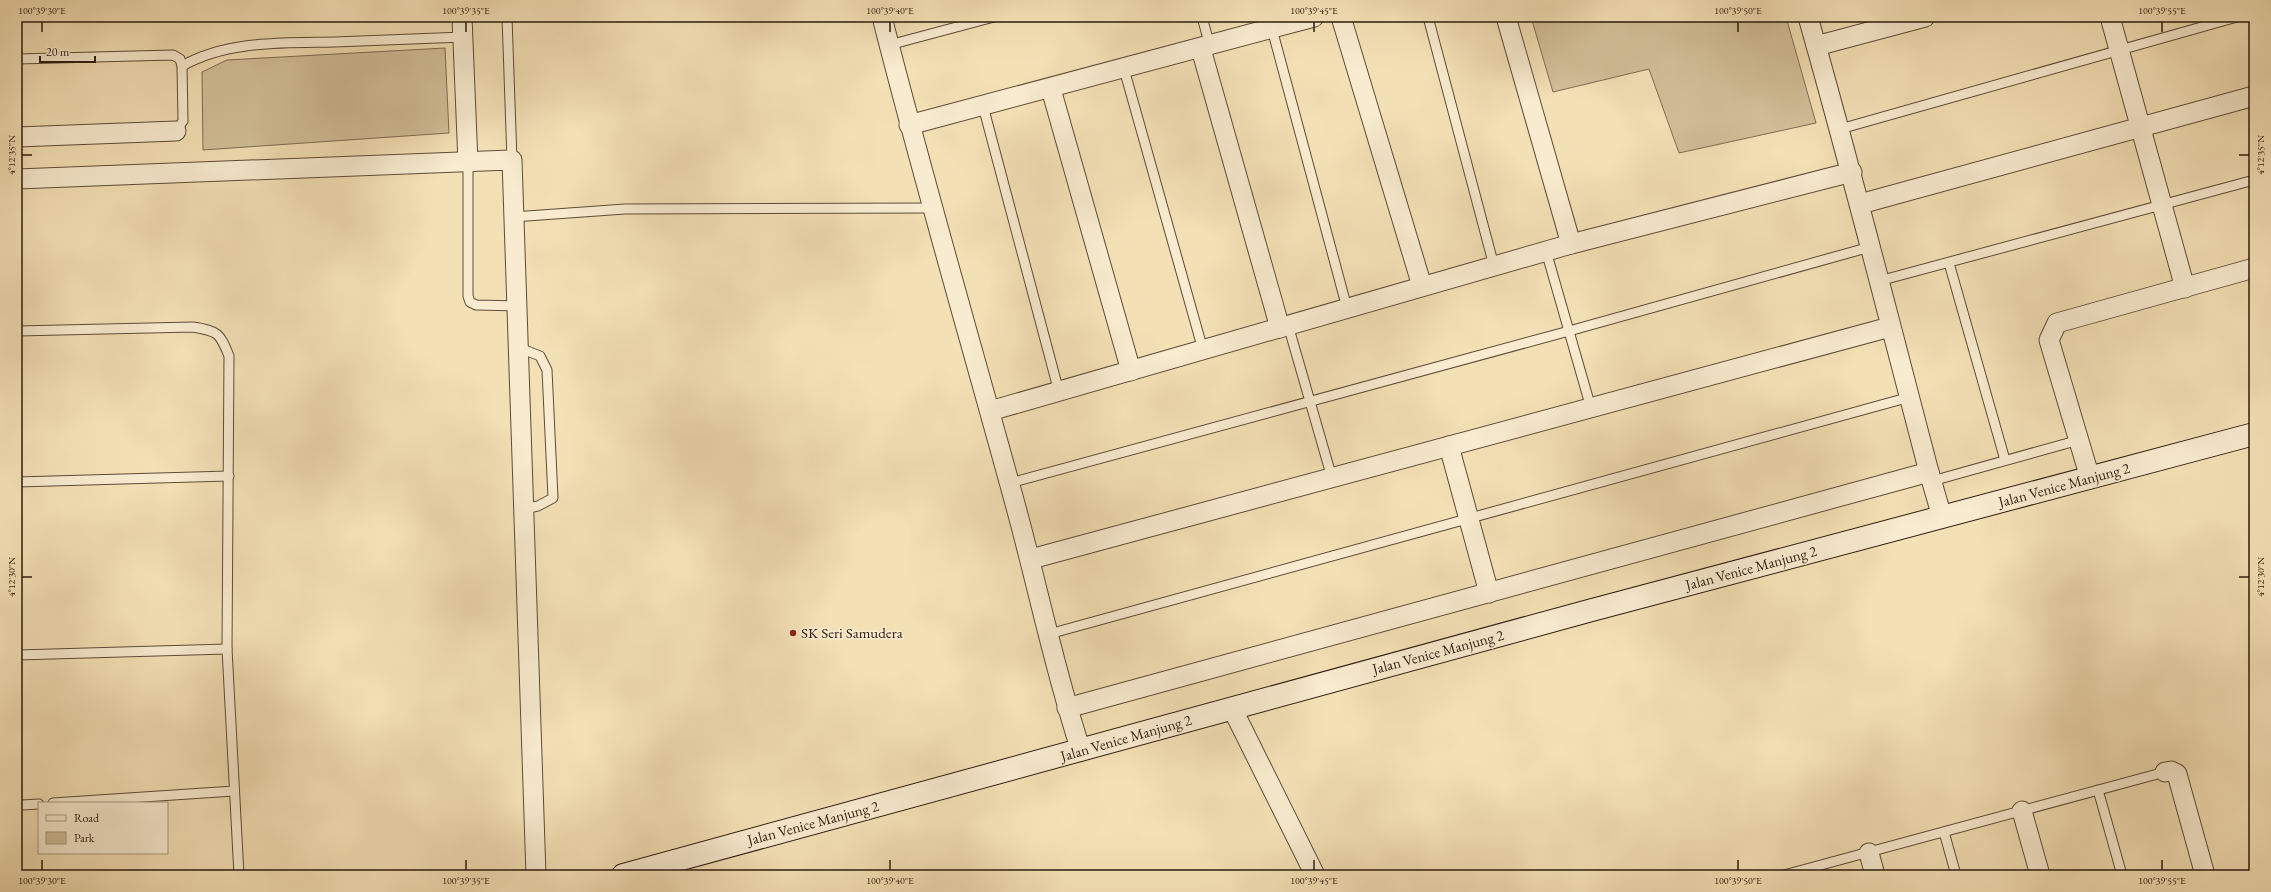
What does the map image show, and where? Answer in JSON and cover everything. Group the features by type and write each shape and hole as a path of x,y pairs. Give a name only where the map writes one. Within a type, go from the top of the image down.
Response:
{"street":[{"path":"462,17 468,163"},
{"path":"882,17 909,125 1031,559 1067,708 1081,751"},
{"path":"909,125 1051,89 1314,17"},
{"path":"1341,17 1422,286"},
{"path":"1506,17 1571,244"},
{"path":"1808,17 1852,172 1890,327 1942,517"},
{"path":"1816,46 1925,17"},
{"path":"2110,17 2185,288"},
{"path":"1206,47 1284,326"},
{"path":"1051,89 1131,371"},
{"path":"1860,204 2254,96"},
{"path":"17,137 176,131"},
{"path":"17,178 468,163 512,160 517,347 536,875"},
{"path":"990,411 1571,244 1852,172"},
{"path":"2090,478 2049,340 2057,323 2254,268"},
{"path":"1031,559 1890,327"},
{"name":"Jalan Venice Manjung 2","path":"623,875 1081,751 1232,708 2254,434"},
{"path":"1449,446 1489,592"},
{"path":"1067,708 1489,592 1931,476"},
{"path":"1232,708 1315,875"},
{"path":"2165,772 2171,771 2177,774 2205,875"},
{"path":"2022,811 2040,875"},
{"path":"1869,853 1875,875"}],"lane":[{"path":"507,17 512,160"},
{"path":"889,45 994,17"},
{"path":"1202,17 1206,47"},
{"path":"1428,17 1494,266"},
{"path":"1840,129 2237,17"},
{"path":"1272,29 1347,308"},
{"path":"182,66 198,58 225,49 292,43 463,37"},
{"path":"17,59 173,55 180,59 182,66 183,121 176,131"},
{"path":"1124,69 1204,350"},
{"path":"983,106 1059,392"},
{"path":"468,163 468,296 470,302 476,305 516,306"},
{"path":"1879,281 2254,180"},
{"path":"513,217 625,209 932,208"},
{"path":"1010,483 1569,331 1870,247"},
{"path":"1546,251 1592,408"},
{"path":"1949,263 2005,460"},
{"path":"1284,326 1310,402 1332,478"},
{"path":"17,331 193,327 209,330 222,338 229,356 227,649 239,875"},
{"path":"517,347 540,356 547,370 553,498 538,506 523,509"},
{"path":"1049,634 1469,520 1910,397"},
{"path":"1931,476 2005,460 2079,440"},
{"path":"17,482 229,476"},
{"path":"17,655 227,649"},
{"path":"1784,875 1799,873 2165,772"},
{"path":"2098,790 2122,875"},
{"path":"68,802 234,791"},
{"path":"22,805 38,804"},
{"path":"1944,832 1956,875"}],"green space":[{"path":"1531,17 1786,17 1816,123 1679,153 1649,69 1553,92"},
{"path":"445,48 449,133 203,150 202,72 227,60"}],"place":[{"name":"SK Seri Samudera","path":"793,633"}]}
